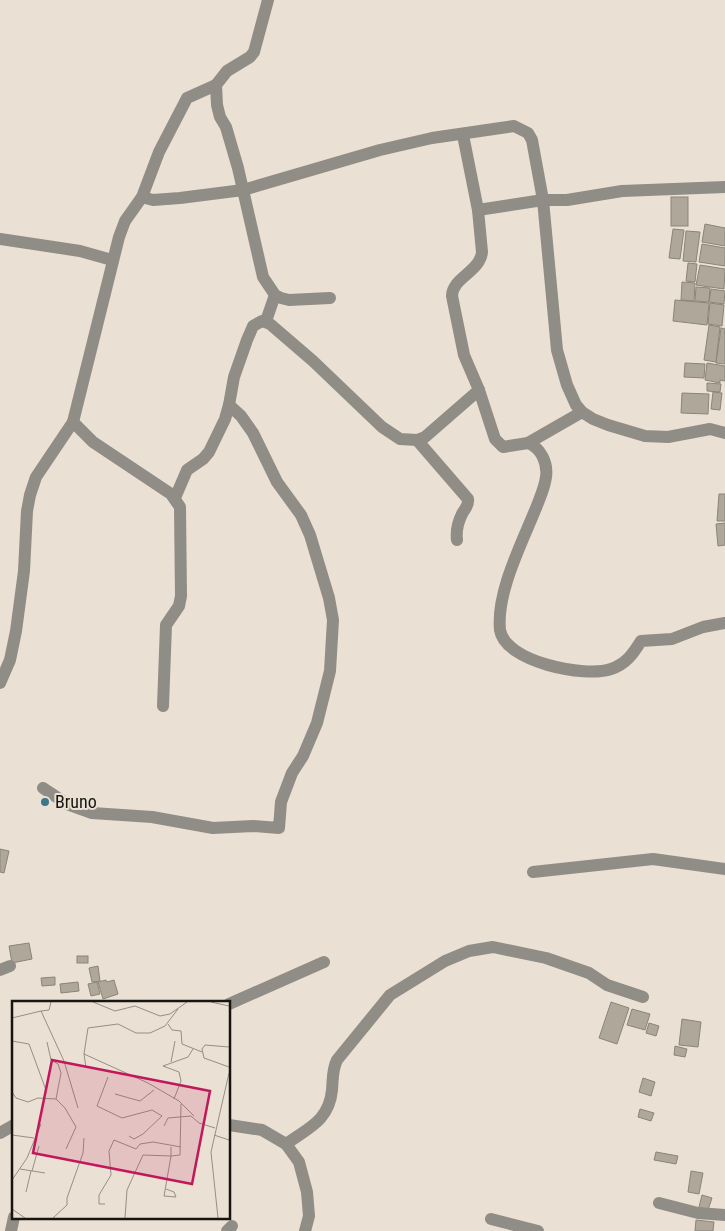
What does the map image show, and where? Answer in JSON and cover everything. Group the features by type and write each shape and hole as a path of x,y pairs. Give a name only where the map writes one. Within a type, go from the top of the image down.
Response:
{"street":[{"path":"0,683 10,660 16,632 24,571 27,511 30,495 36,477 73,422 112,260 125,222 142,197 159,152 187,98 216,85 227,71 250,57 254,52 268,0"},
{"path":"216,85 220,117 226,127 238,168 263,276 275,295 281,298 289,300 330,298"},
{"path":"142,197 153,200 242,190 380,150 432,138 463,135 514,126 528,133 532,140 543,200 557,350 567,385 576,405 582,412 593,419 645,436 668,437 710,429 725,433"},
{"path":"463,135 478,210 482,244 481,258 455,286 452,292 464,355 479,390 496,439 503,447 528,443 582,412"},
{"path":"478,210 543,200 567,200 622,192 725,187"},
{"path":"0,239 80,251 112,260"},
{"path":"266,321 275,295"},
{"path":"175,498 187,470 209,452 225,418 234,377 253,326 259,322 266,321 313,361 382,427 400,439 417,440 425,436 479,390"},
{"path":"43,788 67,804 92,813 152,817 213,828 253,826 279,828 281,802 292,773 303,756 317,723 330,672 332,620 329,598 310,535 301,515 277,482 253,432 241,416 229,405"},
{"path":"73,422 93,442 175,498 180,507 181,596 179,606 166,625 163,706"},
{"path":"417,440 468,499 469,503 462,515 456,533 457,540"},
{"path":"528,443 539,449 546,477 535,511 513,563 504,596 500,631 510,648 536,661 552,666 596,672 611,669 630,659 641,641 672,639 703,627 725,623"},
{"path":"533,872 653,859 725,869"},
{"path":"286,1144 323,1118 330,1104 333,1068 337,1060 390,994 445,961 468,952 493,947 560,962 589,973 607,985 643,998"},
{"path":"230,1004 324,962"},
{"path":"230,1125 262,1130 286,1144 299,1162 307,1192 309,1216 305,1231"},
{"path":"0,1133 12,1126"},
{"path":"659,1203 698,1214 725,1215"},
{"path":"10,1231 14,1218"},
{"path":"491,1219 538,1231"}],"building":[{"path":"671,197 688,197 688,226 671,226"},
{"path":"705,224 725,228 725,246 702,242"},
{"path":"673,229 684,230 680,259 669,258"},
{"path":"686,231 700,232 696,262 683,261"},
{"path":"702,244 725,248 725,266 699,262"},
{"path":"688,263 697,264 695,282 686,281"},
{"path":"700,265 725,269 724,289 696,285"},
{"path":"682,282 695,283 694,301 681,300"},
{"path":"696,287 710,288 709,302 695,301"},
{"path":"711,289 725,291 724,304 709,302"},
{"path":"675,300 709,303 707,325 673,321"},
{"path":"710,303 724,305 722,326 708,324"},
{"path":"709,325 720,327 716,362 704,360"},
{"path":"721,328 725,329 725,364 716,363"},
{"path":"685,363 705,364 704,378 684,377"},
{"path":"707,363 725,366 725,381 720,380 720,383 705,380"},
{"path":"707,383 721,384 720,392 707,391"},
{"path":"713,392 722,393 720,410 711,409"},
{"path":"682,393 709,394 708,414 681,413"},
{"path":"719,494 725,494 725,521 717,521"},
{"path":"725,523 725,545 718,546 716,524"},
{"path":"0,849 9,851 4,873 0,872"},
{"path":"29,943 32,959 12,963 9,946"},
{"path":"77,956 88,956 88,963 77,963"},
{"path":"98,966 100,981 92,982 89,968"},
{"path":"55,977 55,985 42,986 41,978"},
{"path":"106,980 107,982 114,980 118,994 103,999 98,982"},
{"path":"78,982 79,991 61,993 60,984"},
{"path":"97,982 100,994 91,996 88,984"},
{"path":"611,1002 629,1008 617,1044 599,1038"},
{"path":"632,1009 650,1014 645,1030 627,1025"},
{"path":"682,1019 701,1022 698,1047 679,1045"},
{"path":"649,1023 659,1026 656,1036 646,1033"},
{"path":"675,1046 687,1049 685,1057 674,1055"},
{"path":"643,1078 655,1082 651,1096 639,1092"},
{"path":"640,1109 654,1113 651,1121 638,1117"},
{"path":"656,1152 678,1156 676,1164 654,1160"},
{"path":"691,1171 703,1173 699,1194 688,1192"},
{"path":"702,1195 712,1198 708,1210 699,1207"},
{"path":"696,1220 714,1222 713,1231 695,1231"}],"place":[{"name":"Bruno","path":"45,802"}]}
